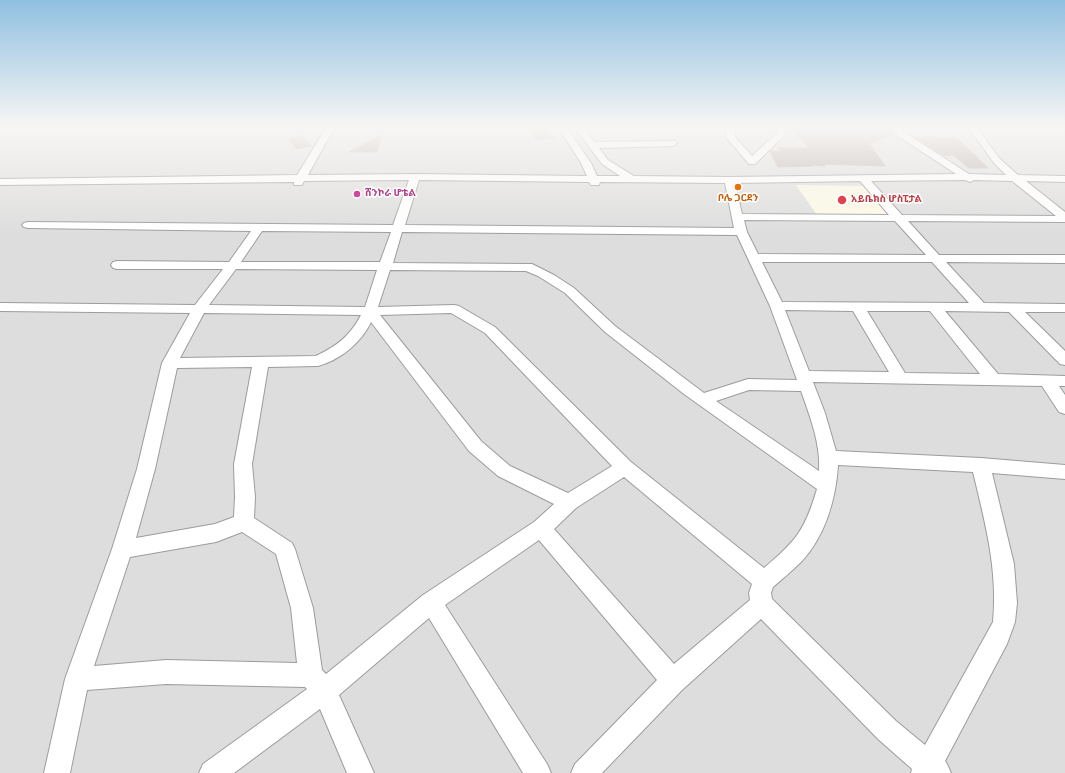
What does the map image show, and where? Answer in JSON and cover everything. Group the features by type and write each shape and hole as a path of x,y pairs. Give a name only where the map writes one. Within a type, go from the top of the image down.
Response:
{"street":[{"path":"299,180 308,164"},
{"path":"563,178 580,170 585,164"},
{"path":"586,164 594,181"},
{"path":"595,164 606,181"},
{"path":"607,164 630,178"},
{"path":"946,164 972,181"},
{"path":"1000,164 1018,181 1065,218"},
{"path":"584,773 673,681 763,593 806,540 820,514 827,486 829,458 817,413 777,306 753,258 740,224 738,182 742,176 759,166 780,182"},
{"path":"414,180 563,178 594,181"},
{"path":"606,181 630,178 738,182"},
{"path":"0,182 299,180 780,182 1018,181 1065,179"},
{"path":"0,188 299,180"},
{"path":"170,363 318,361 339,351 361,329 370,312 414,180"},
{"path":"864,181 979,306"},
{"path":"1018,181 1065,184"},
{"path":"28,225 398,229 740,224 898,217 1065,218"},
{"path":"57,773 77,679 122,549 146,469 170,363 199,309 232,266 259,227"},
{"path":"753,258 1065,259"},
{"path":"117,265 528,267 547,274 565,287 581,300 608,328 764,444 827,486"},
{"path":"777,306 979,306 1065,308"},
{"path":"858,306 900,379"},
{"path":"934,307 993,380"},
{"path":"1012,307 1065,360"},
{"path":"0,308 370,312 454,309 490,330 625,467 763,593 887,730 931,770 1004,623 1006,597 1001,553 981,465"},
{"path":"370,312 475,446 504,471 570,502"},
{"path":"244,522 245,497 243,464 261,362"},
{"path":"703,399 748,385 805,381 900,379 1065,381"},
{"path":"1047,381 1065,408"},
{"path":"829,458 981,465 1065,472"},
{"path":"212,773 318,683 431,602 541,528 570,502 625,467"},
{"path":"122,549 216,533 244,522"},
{"path":"244,522 285,549 302,608 318,683 361,773"},
{"path":"541,528 673,681"},
{"path":"431,602 538,773"},
{"path":"77,679 166,672 318,683"}],"shaded area":[{"path":"0,164 1065,164 1065,773 0,773"},
{"name":"አይቤክስ ሆስፒታል","path":"796,185 864,186 891,216 817,215"}],"building":[{"path":"776,164 824,164 825,166 813,165 778,167"},
{"path":"826,164 884,164 885,166"},
{"path":"964,164 984,164 988,168 969,168"}],"place":[{"name":"ቦሌ ጋርደን","path":"738,187"},
{"name":"ሸንኮራ ሆቴል","path":"357,194"},
{"name":"አይቤክስ ሆስፒታል","path":"842,200"}]}
